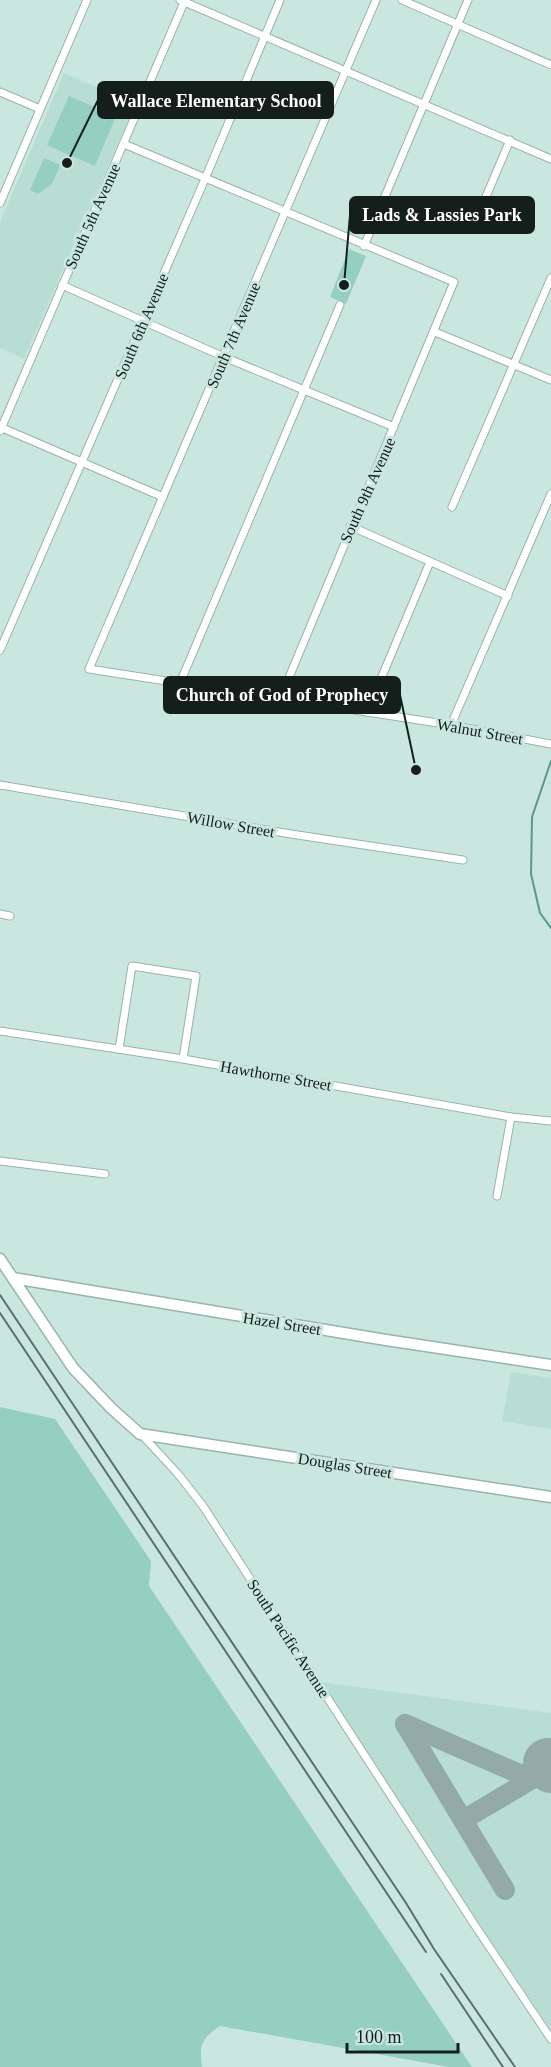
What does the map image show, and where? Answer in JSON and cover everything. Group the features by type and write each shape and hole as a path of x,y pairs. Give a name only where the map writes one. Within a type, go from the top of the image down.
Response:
{"street":[{"path":"0,203 87,0"},
{"name":"South 6th Avenue","path":"0,650 205,179 280,0"},
{"name":"South 7th Avenue","path":"89,669 376,0"},
{"path":"402,0 551,64"},
{"path":"124,144 364,246 468,0"},
{"path":"183,1 551,159"},
{"name":"South 5th Avenue","path":"1,429 183,1"},
{"path":"0,92 40,109"},
{"path":"485,199 510,140"},
{"name":"South 9th Avenue","path":"280,699 454,282 364,246"},
{"path":"452,507 551,278"},
{"path":"62,285 224,357 394,427"},
{"path":"180,683 340,305"},
{"path":"435,332 551,380"},
{"path":"1,429 163,497"},
{"path":"451,725 551,494"},
{"path":"351,526 508,596"},
{"path":"367,712 430,562"},
{"name":"Walnut Street","path":"89,669 451,725 551,744"},
{"name":"Willow Street","path":"0,785 463,860"},
{"path":"0,914 10,916"},
{"path":"118,1049 132,966 153,969 196,976 183,1059"},
{"name":"Hawthorne Street","path":"0,1031 183,1059 511,1117 551,1121"},
{"path":"496,1196 511,1117"},
{"path":"0,1161 105,1174"},
{"name":"South Pacific Avenue","path":"0,1259 73,1368 178,1474 203,1506 551,2039"},
{"name":"Hazel Street","path":"12,1278 551,1365"},
{"name":"Douglas Street","path":"140,1434 551,1497"}],"shaded area":[{"path":"64,73 135,104 24,359 0,348 0,222"},
{"path":"69,96 116,116 95,166 47,145"},
{"path":"44,158 60,165 52,184 38,194 30,190"},
{"path":"349,249 366,256 346,304 330,297"},
{"path":"511,1372 551,1378 551,1429 502,1421"},
{"path":"0,1407 55,1419 151,1561 149,1586 472,2067 449,2067 220,2026 203,2043 202,2067 0,2067"},
{"path":"321,1682 551,1713 551,2030 481,1928"}],"waterway":[{"path":"551,761 532,817 531,874 540,913 551,928"}],"taxiway":[{"path":"405,1724 505,1890"},
{"path":"405,1724 531,1779"},
{"path":"463,1820 551,1768"}],"runway":[{"path":"548,1763 551,1768"}],"railway":[{"path":"0,1295 406,1903 434,1949 515,2067"},
{"path":"0,1313 426,1952"},
{"path":"441,1974 503,2067"}],"place":[{"name":"Wallace Elementary School","path":"67,163"},
{"name":"Lads & Lassies Park","path":"344,285"},
{"name":"Church of God of Prophecy","path":"416,770"}]}
